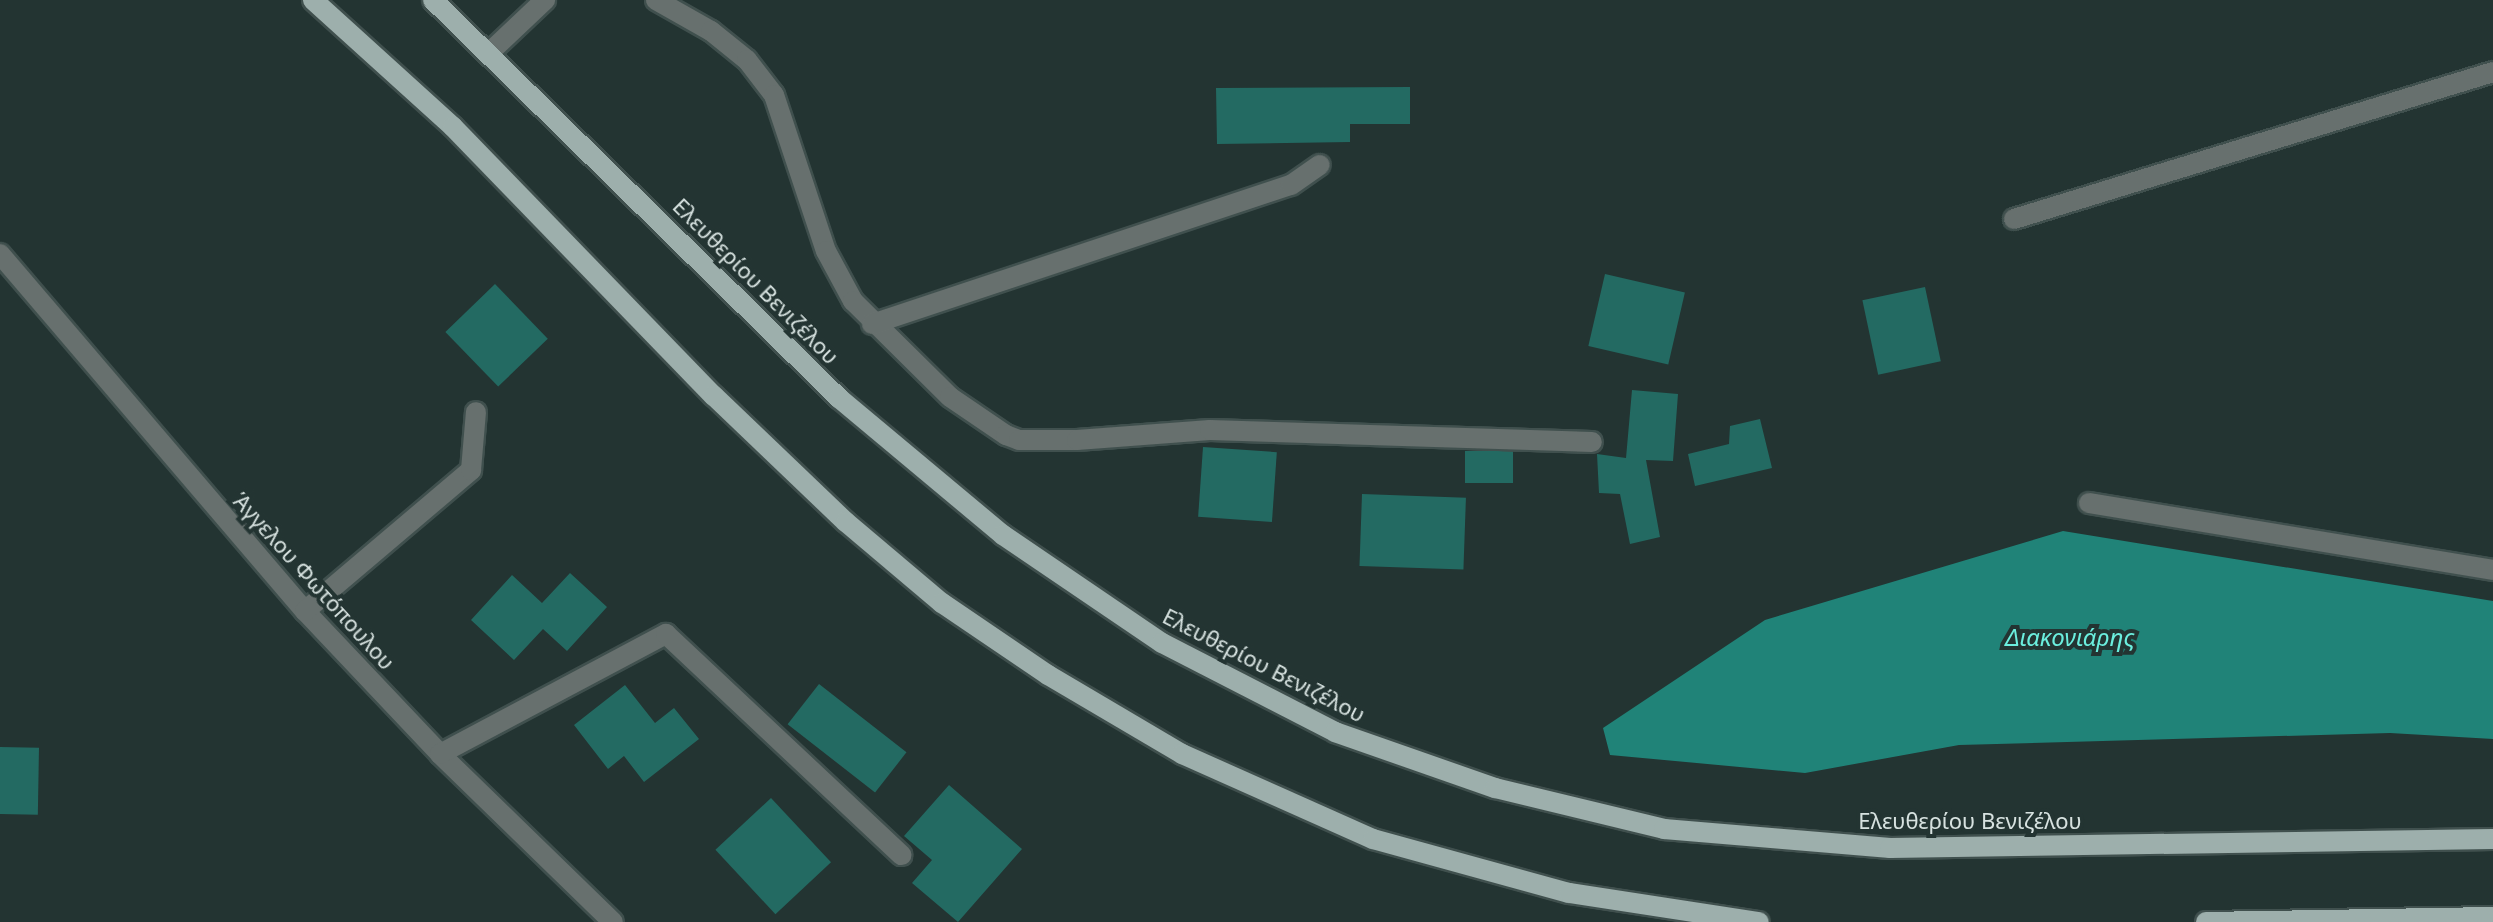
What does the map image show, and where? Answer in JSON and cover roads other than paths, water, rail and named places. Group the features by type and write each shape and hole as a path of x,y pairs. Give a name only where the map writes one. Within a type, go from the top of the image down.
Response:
{"main road":[{"path":"313,0 463,137 792,471 903,572 994,639 1182,754 1315,817 1498,876 1677,918 1759,922"},
{"name":"Ελευθερίου Βενιζέλου","path":"433,0 490,52 839,398 1003,535 1162,643 1335,732 1495,788 1664,829 1890,848 2493,839"},
{"path":"2206,922 2466,920 2493,917"}],"street":[{"path":"490,52 545,0"},
{"path":"656,0 711,31 747,60 774,95 826,251 872,324 950,397 1019,440 1210,430 1592,442"},
{"path":"2014,219 2493,72"},
{"path":"872,324 1291,185 1320,165"},
{"name":"Άγγελου Φωτόπουλου","path":"0,254 305,611 440,754 613,922"},
{"path":"305,611 471,470 476,412"},
{"path":"2089,503 2493,570"},
{"path":"440,754 666,634 901,855"}],"water":[{"name":"Διακονιάρης","path":"2063,531 2493,601 2493,739 2390,733 1959,745 1805,773 1610,755 1603,728 1765,620"}]}
